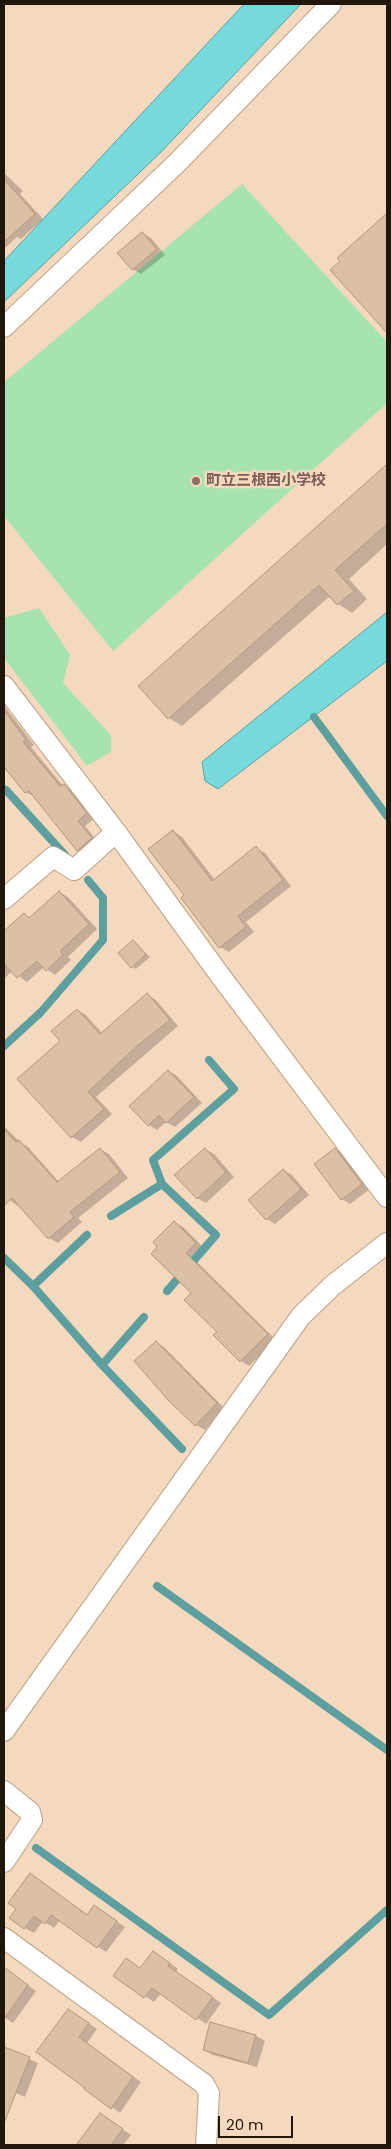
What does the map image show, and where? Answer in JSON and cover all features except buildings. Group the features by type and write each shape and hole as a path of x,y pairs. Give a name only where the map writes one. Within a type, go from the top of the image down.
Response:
{"street":[{"path":"4,327 177,163 331,4"},
{"path":"4,686 116,832 219,974 381,1174 387,1197"},
{"path":"4,899 52,857 74,870 116,832"},
{"path":"4,1731 301,1316 332,1286 387,1243"},
{"path":"4,1791 30,1812 32,1820 4,1862"},
{"path":"4,1938 204,2084 209,2093 206,2145"}],"green space":[{"path":"242,184 387,342 387,403 113,651 4,516 4,382"},
{"path":"39,608 70,655 63,683 111,735 111,752 87,766 4,658 4,618"}],"water":[{"path":"244,4 301,4 161,152 4,302 4,261"},
{"path":"387,612 387,661 218,789 205,781 202,762"}],"waterway":[{"path":"314,717 387,816"},
{"path":"6,790 65,855"},
{"path":"4,1046 41,1012 103,940 103,898 88,880"},
{"path":"167,1291 216,1235 162,1184 153,1160 234,1089 209,1060"},
{"path":"111,1216 162,1184"},
{"path":"33,1286 87,1235"},
{"path":"4,1258 33,1286 102,1365 182,1449"},
{"path":"102,1365 144,1317"},
{"path":"157,1586 387,1750"},
{"path":"36,1848 269,2015 387,1910"}],"place":[{"name":"町立三根西小学校","path":"196,481"}]}
